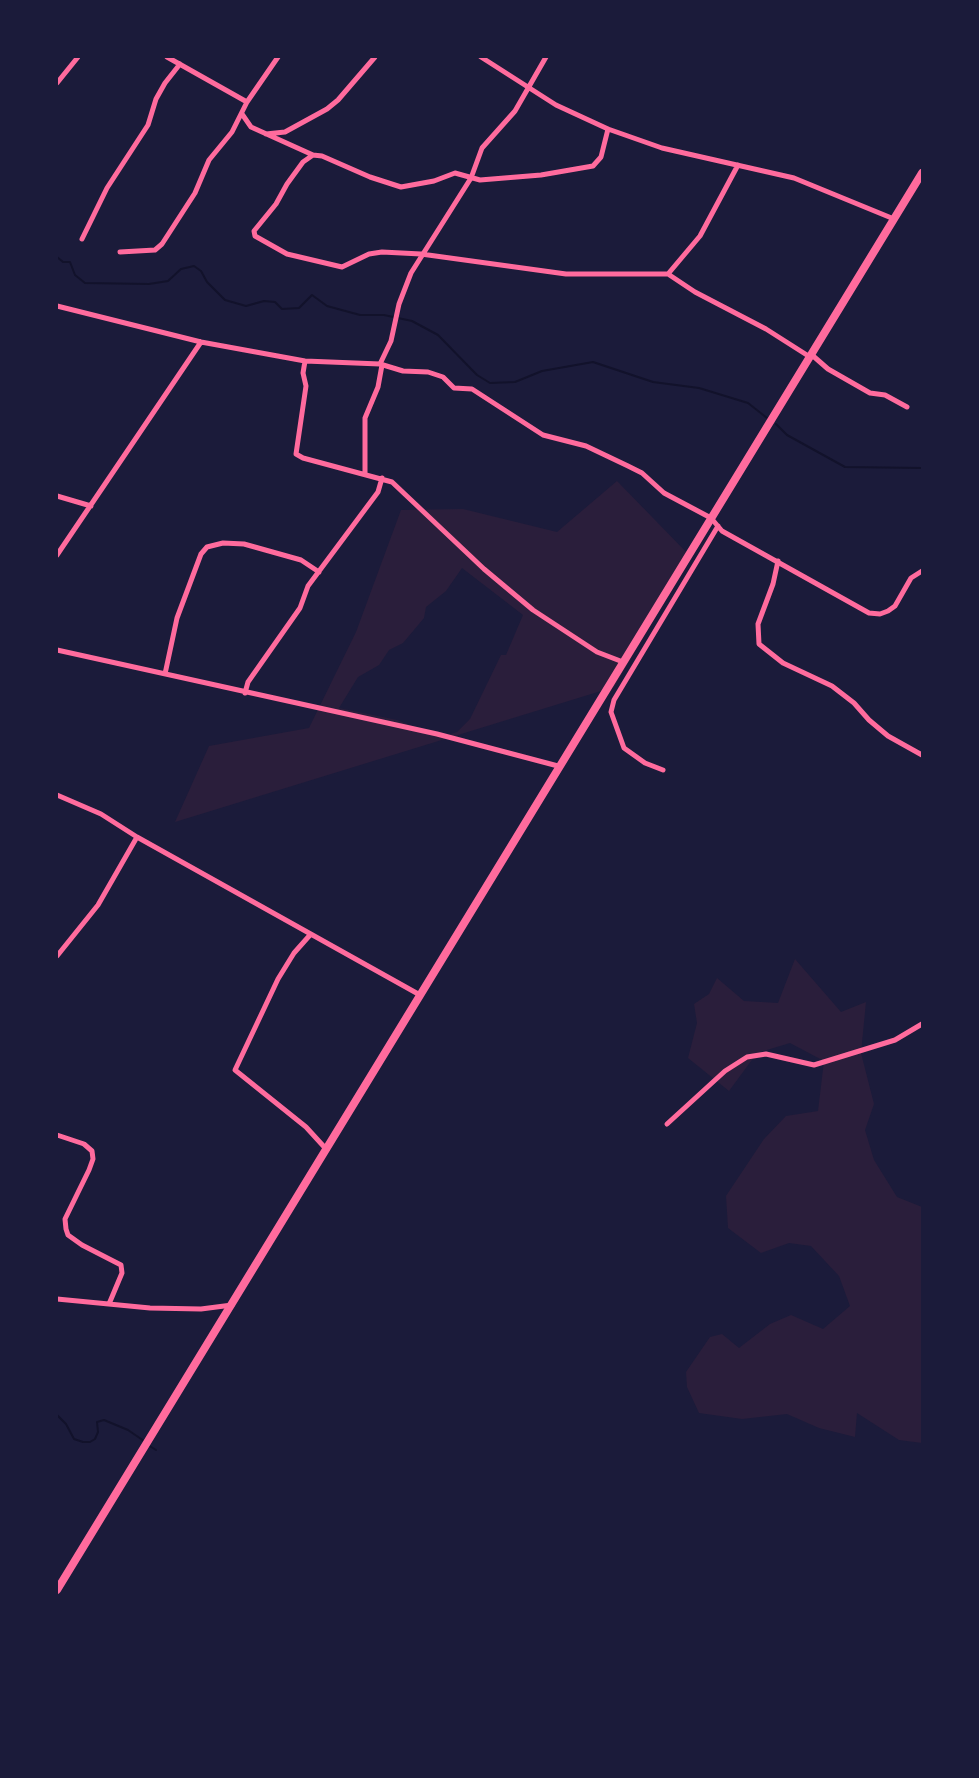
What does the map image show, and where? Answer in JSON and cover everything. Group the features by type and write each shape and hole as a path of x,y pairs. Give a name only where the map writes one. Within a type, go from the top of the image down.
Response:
{"main road":[{"path":"57,1590 234,1304 558,766 922,172"}],"street":[{"path":"57,83 78,57"},
{"path":"167,57 247,102"},
{"path":"120,252 148,251 162,244 195,193 209,160 242,114 247,102 278,57"},
{"path":"266,134 285,132 327,109 339,100 375,57"},
{"path":"481,57 556,105 608,129 662,148 794,178 894,219"},
{"path":"365,473 366,418 378,387 381,364 391,341 399,304 421,254 471,178 482,148 515,111 546,57"},
{"path":"82,239 107,188 148,125 154,105 165,83 180,64"},
{"path":"242,114 251,127 266,134 314,156 322,156 370,177 401,187 434,182 448,174 480,180 541,175 593,166 601,158 608,129"},
{"path":"314,156 303,162 276,204 254,231 255,236 287,254 342,267 376,253 421,254 566,274 668,274 695,292 766,329 870,393 885,395 907,407"},
{"path":"668,274 700,236 738,165"},
{"path":"57,306 201,342 305,361 381,364 403,371 428,372 443,377 454,388 472,389 543,435 586,446 642,473 664,493 711,518 718,526 875,614 888,611 895,606 911,578 922,571"},
{"path":"57,555 201,342"},
{"path":"305,361 306,386 297,454 303,458 392,482 452,541 533,610 597,652 623,662"},
{"path":"245,693 248,682 300,608 308,586 378,492 382,478"},
{"path":"57,496 91,506"},
{"path":"663,770 645,763 624,748 611,712 614,700 718,526"},
{"path":"165,674 177,618 201,554 207,547 223,543 244,544 301,560 319,572"},
{"path":"778,561 773,584 758,624 759,644 783,663 812,674 831,686 854,703 868,720 888,736 922,755"},
{"path":"57,650 437,734 558,766"},
{"path":"57,795 101,814 137,837 420,995"},
{"path":"57,956 98,906 137,837"},
{"path":"310,935 294,953 278,979 235,1070 306,1127 327,1150"},
{"path":"667,1124 725,1071 747,1057 766,1053 814,1065 895,1040 922,1024"},
{"path":"57,1135 84,1144 92,1151 93,1159 65,1219 66,1229 68,1235 82,1245 120,1265 122,1273 109,1304"},
{"path":"57,1299 150,1308 201,1309 234,1304"}],"shaded area":[{"path":"617,481 691,557 614,687 175,822 209,746 309,728 356,632 401,510 463,509 557,532","holes":["462,568 523,615 506,655 501,655 470,719 457,732 442,737 397,720 339,708 358,677 379,665 389,650 403,643 424,618 426,607 446,591"]},
{"path":"795,959 841,1012 866,1002 861,1053 874,1104 865,1130 874,1160 897,1197 922,1207 922,1443 899,1440 857,1413 855,1437 819,1428 787,1414 742,1419 699,1413 687,1387 686,1372 710,1337 722,1334 739,1348 770,1324 791,1315 823,1329 850,1306 839,1276 811,1246 789,1243 761,1253 728,1228 726,1196 764,1139 786,1116 818,1111 824,1061 790,1043 757,1053 729,1091 688,1058 697,1023 694,1004 709,994 717,978 744,1001 778,1003"}],"waterway":[{"path":"57,257 63,262 70,262 75,275 85,283 149,284 168,281 181,269 194,266 201,271 207,282 225,300 246,306 264,301 275,302 282,309 299,308 312,295 327,306 360,315 384,315 412,321 438,335 477,375 490,383 515,382 542,371 593,362 653,382 699,388 748,403 767,418"},
{"path":"776,424 787,435 845,467 922,468"},
{"path":"57,1415 66,1424 74,1439 83,1442 95,1439 98,1432 97,1422 104,1420 128,1430 144,1441"},
{"path":"148,1445 156,1450"}]}
